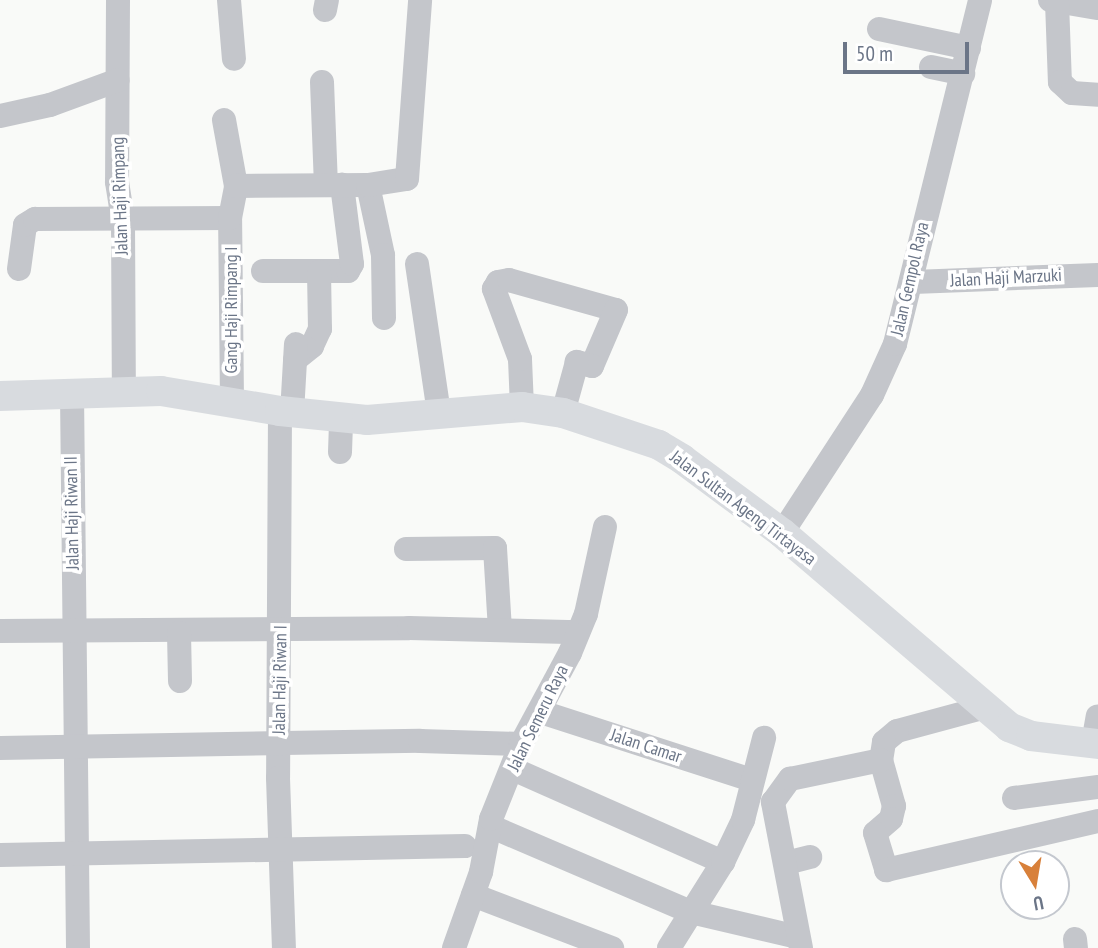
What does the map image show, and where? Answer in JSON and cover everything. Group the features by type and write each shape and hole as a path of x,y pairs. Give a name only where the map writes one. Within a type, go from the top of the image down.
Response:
{"main road":[{"name":"Jalan Sultan Ageng Tirtayasa","path":"0,396 124,391 188,394 286,412 341,418 522,407 563,413 659,445 782,533 1009,727 1031,736 1096,734"}],"street":[{"name":"Jalan Haji Rimpang","path":"118,0 117,182 123,221 124,391"},
{"path":"229,0 234,59"},
{"path":"224,120 236,186 368,185 401,182 409,173 420,0"},
{"name":"Jalan Gempol Raya","path":"782,533 879,382 913,282 919,238 980,0"},
{"path":"1098,8 1054,1 1060,82 1072,93 1098,95"},
{"path":"879,29 969,48"},
{"path":"931,67 963,74"},
{"path":"0,116 50,105 118,80"},
{"path":"263,271 348,271 352,264 334,185 322,82"},
{"path":"368,185 383,255 384,318"},
{"name":"Gang Haji Rimpang I","path":"232,401 230,218 236,186"},
{"path":"19,270 25,225 36,219 123,221 230,218"},
{"path":"417,264 439,413"},
{"name":"Jalan Haji Riwan I","path":"284,948 279,747 286,412 296,350 312,346 320,329 319,272"},
{"name":"Jalan Haji Marzuki","path":"913,282 1098,275"},
{"path":"522,407 520,359 494,289 498,282 509,280 616,310 592,366 577,362 563,413"},
{"name":"Jalan Haji Riwan II","path":"72,393 73,746 79,853 78,948"},
{"path":"340,452 341,418"},
{"name":"Jalan Semeru Raya","path":"454,948 473,895 490,826 521,744 541,712 578,632 606,527"},
{"path":"406,549 495,548 500,630"},
{"path":"0,631 74,634 500,630 578,632"},
{"path":"178,633 180,681"},
{"path":"986,707 897,731 884,743 881,760 894,806 891,819 875,834 886,870 1098,821"},
{"name":"Jalan Camar","path":"541,712 751,780"},
{"path":"669,948 723,862 743,820 751,780 764,738"},
{"path":"0,748 279,747 420,741 521,744"},
{"path":"490,826 691,912 800,943 773,802 781,787 790,779 881,760"},
{"path":"513,769 723,862"},
{"path":"1014,798 1098,787"},
{"path":"0,855 283,847 465,846"},
{"path":"786,863 810,857"},
{"path":"473,895 612,948"}]}
